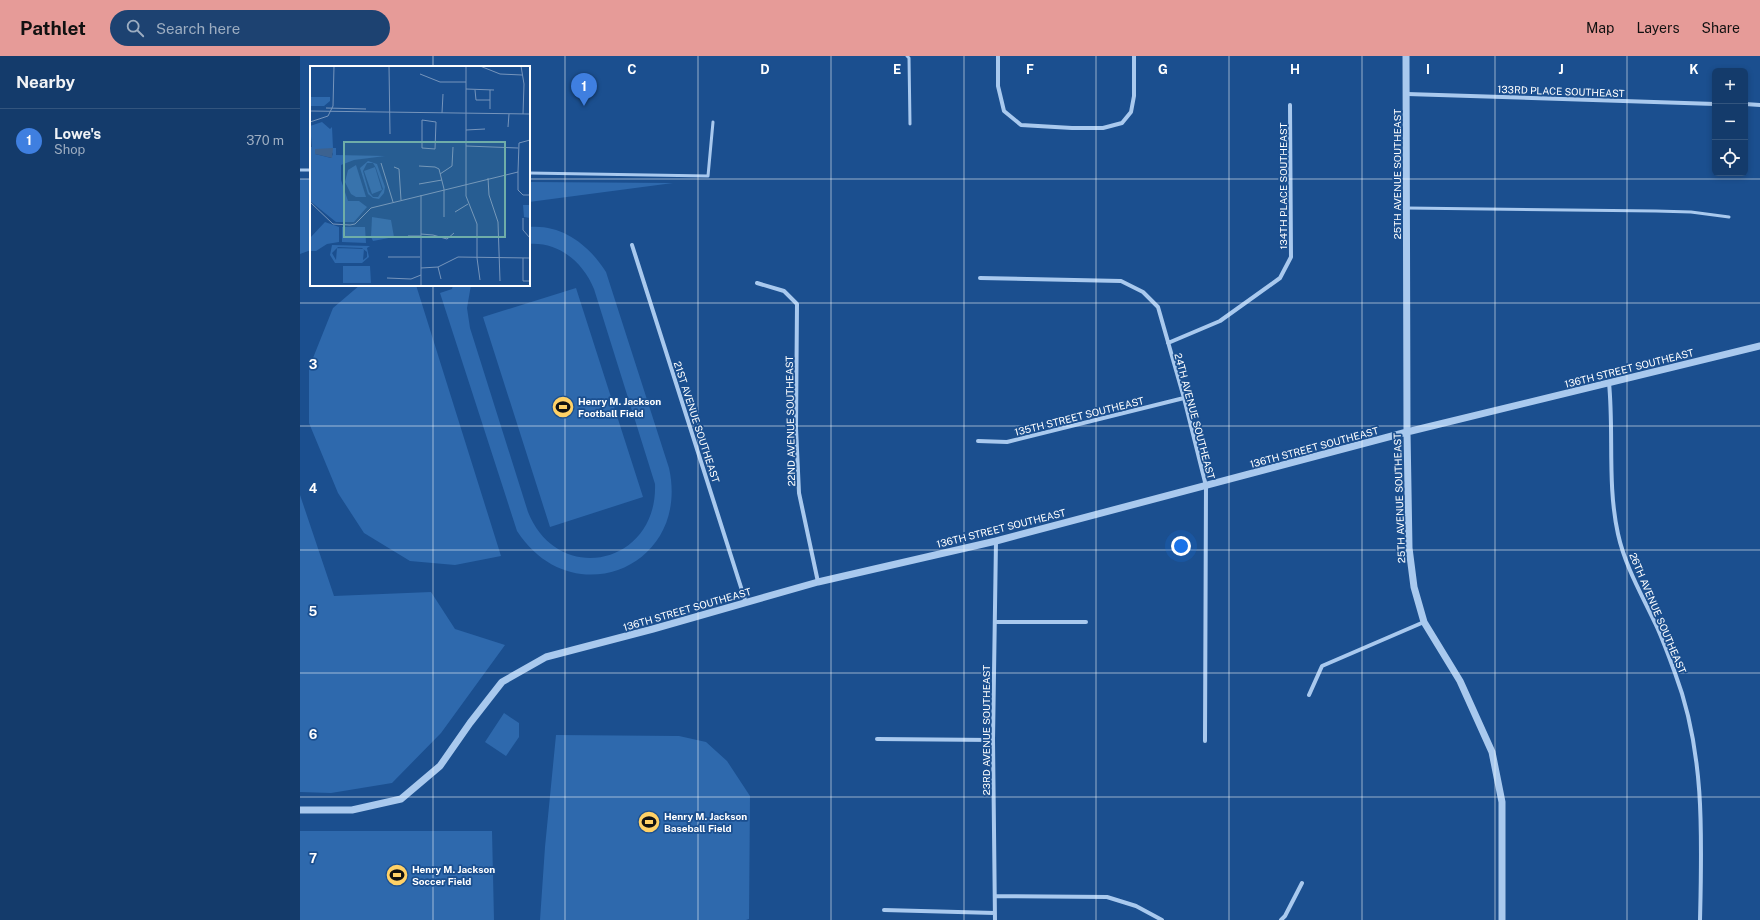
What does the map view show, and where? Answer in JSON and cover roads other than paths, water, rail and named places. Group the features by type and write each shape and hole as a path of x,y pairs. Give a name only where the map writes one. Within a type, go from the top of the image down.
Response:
{"street":[{"path":"998,56 998,86 1004,111 1021,125 1103,128 1122,123 1131,112 1134,96 1134,56"},
{"name":"25TH AVENUE SOUTHEAST","path":"1406,56 1407,432 1409,548 1414,587 1424,622 1460,681 1492,752 1502,802 1502,920"},
{"name":"133RD PLACE SOUTHEAST","path":"1406,94 1712,104"},
{"path":"1748,104 1760,105"},
{"name":"134TH PLACE SOUTHEAST","path":"1168,343 1220,321 1280,278 1291,257 1290,106"},
{"name":"21ST AVENUE SOUTHEAST","path":"632,245 746,603"},
{"name":"24TH AVENUE SOUTHEAST","path":"980,278 1121,281 1143,292 1158,307 1184,398 1206,486 1205,741"},
{"name":"22ND AVENUE SOUTHEAST","path":"757,283 784,291 797,304 796,428 799,493 818,582"},
{"name":"136TH STREET SOUTHEAST","path":"300,810 352,810 401,799 440,766 470,723 502,682 546,657 653,629 818,582 996,541 1407,432 1760,346"},
{"name":"26TH AVENUE SOUTHEAST","path":"1609,383 1612,490 1618,534 1627,563 1656,625 1676,673 1685,702 1696,757 1701,805 1700,920"},
{"name":"135TH STREET SOUTHEAST","path":"978,441 1006,442 1184,398"},
{"name":"23RD AVENUE SOUTHEAST","path":"995,920 993,740 996,541"},
{"path":"995,622 1086,622"},
{"path":"1309,695 1322,666 1424,622"},
{"path":"877,739 993,740"},
{"path":"1281,920 1285,916 1302,883"},
{"path":"995,896 1107,897 1136,906 1162,920"},
{"path":"884,910 995,913"}],"lane":[{"path":"907,56 909,58 910,124"},
{"path":"530,173 708,176 714,122"},
{"path":"1407,208 1670,211 1713,214 1729,217"}],"place":[{"name":"Lowe's","path":"584,106"},
{"name":"Henry M. Jackson Football Field","path":"563,407"},
{"name":"Henry M. Jackson Baseball Field","path":"649,822"},
{"name":"Henry M. Jackson Soccer Field","path":"397,875"}]}
